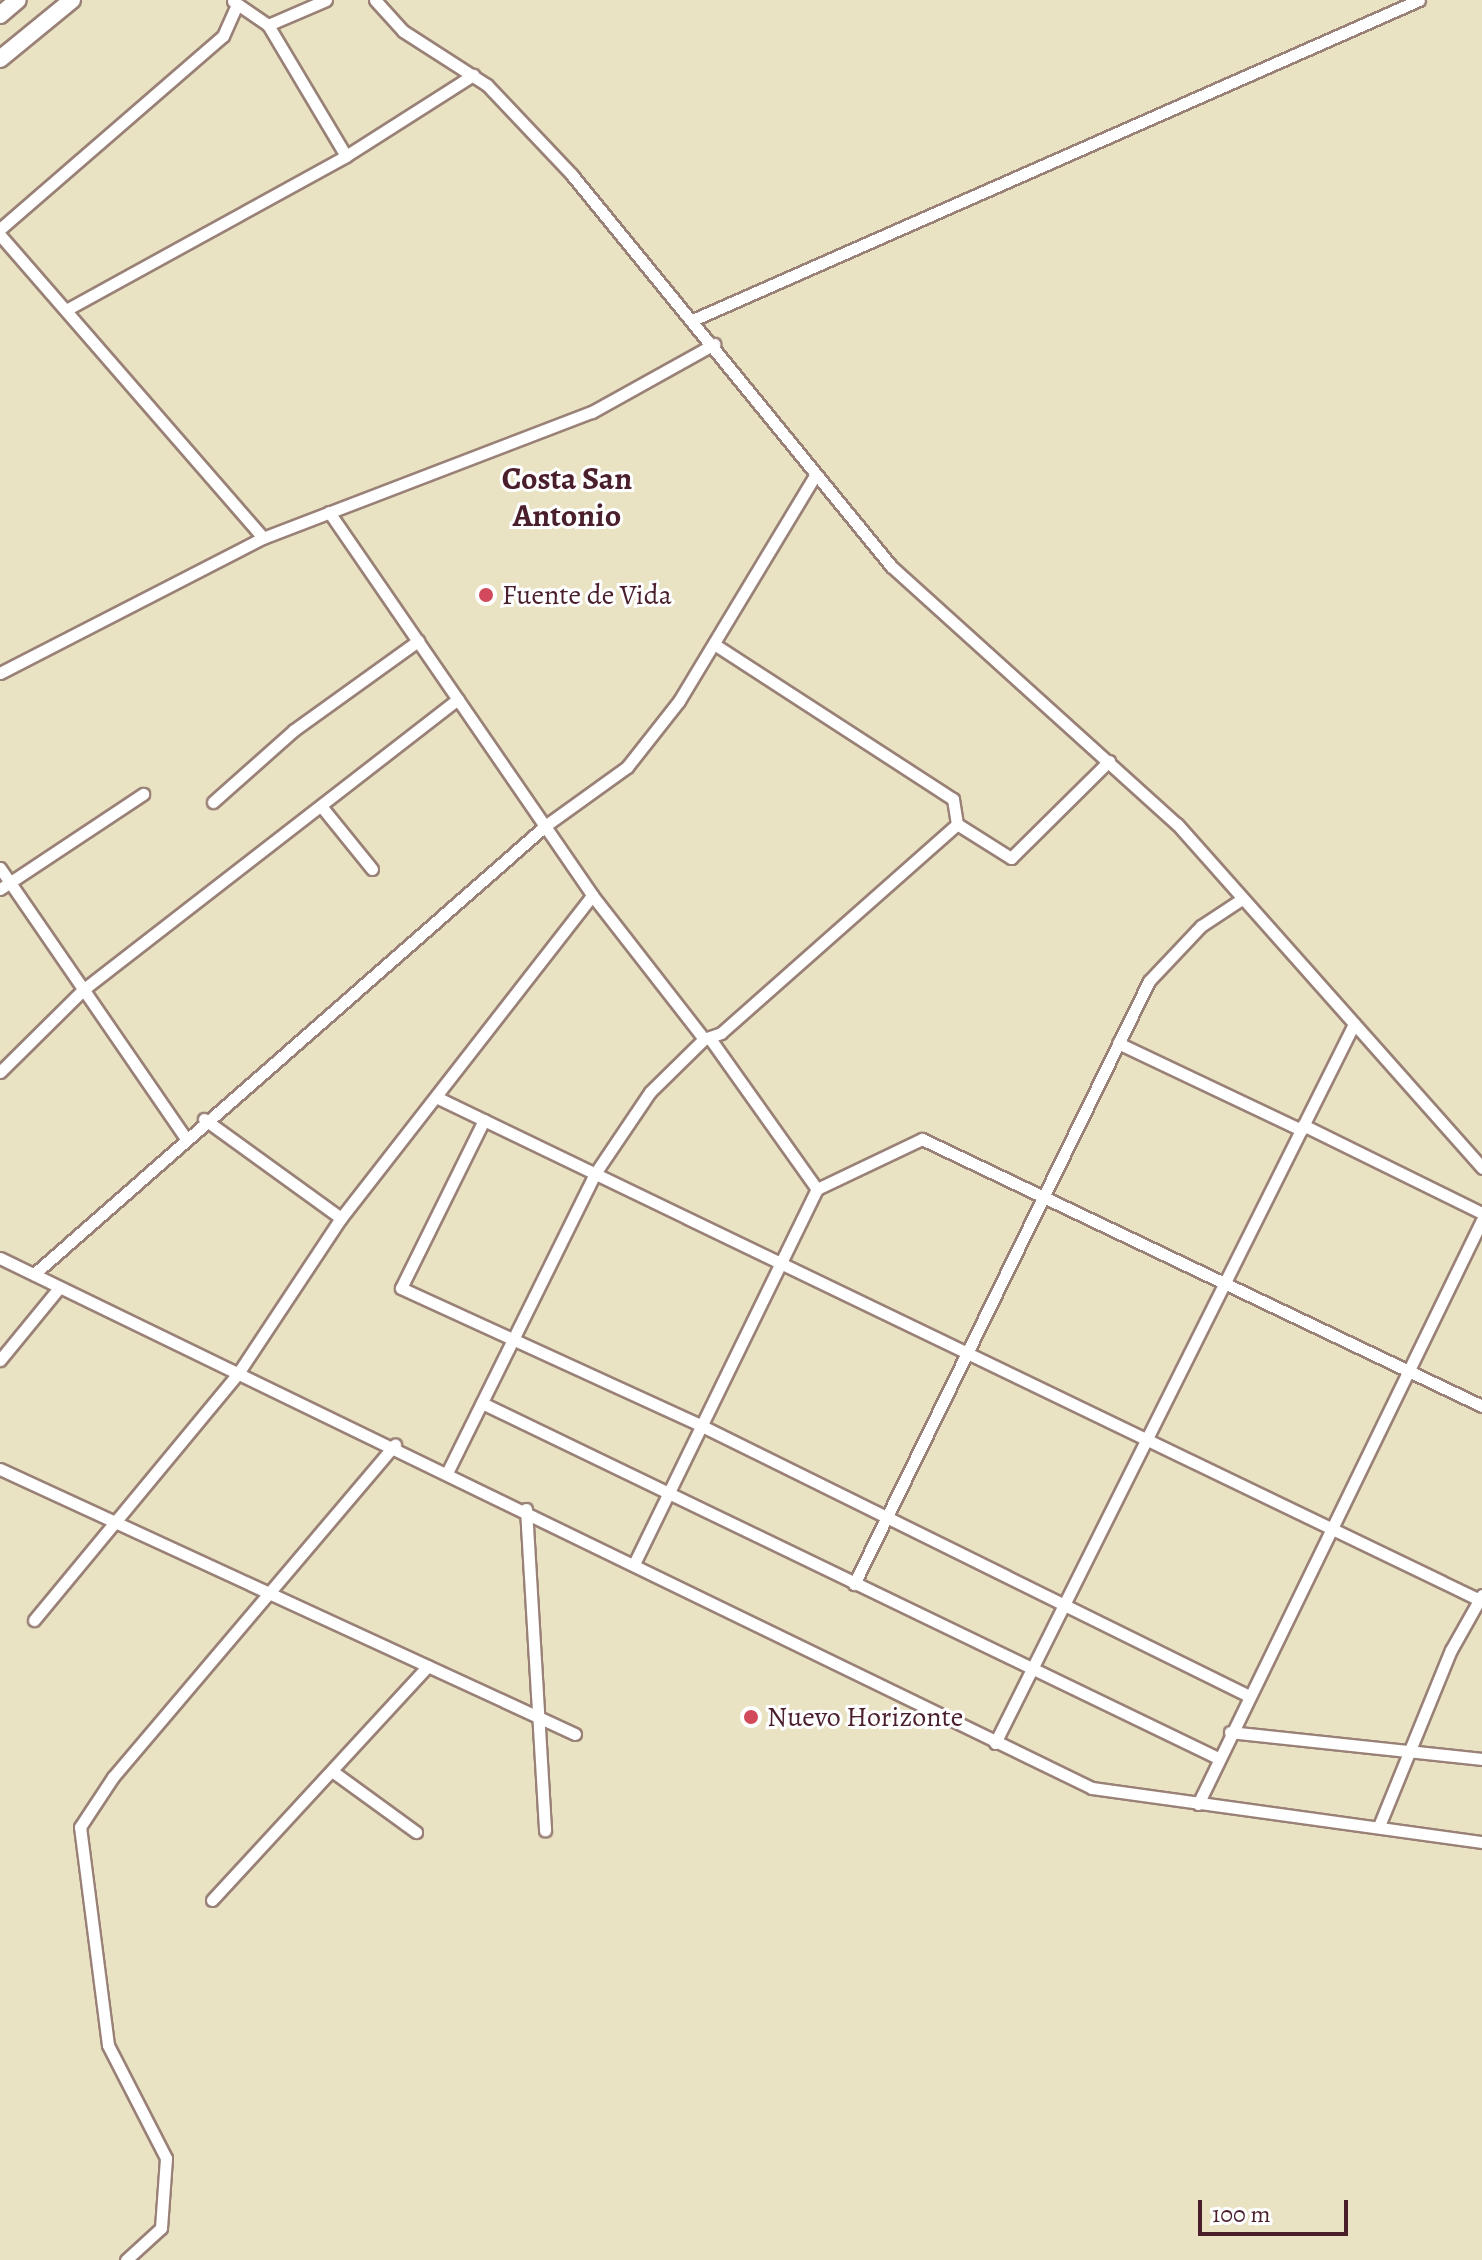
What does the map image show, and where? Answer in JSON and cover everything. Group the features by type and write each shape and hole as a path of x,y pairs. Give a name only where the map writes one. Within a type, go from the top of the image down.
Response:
{"highway":[{"path":"0,15 18,0"},
{"path":"0,59 72,0"}],"street":[{"path":"268,25 326,0"},
{"path":"375,0 389,21 473,75 572,175 695,319 814,477 891,566 1109,761 1242,899 1482,1168"},
{"path":"695,319 1419,0"},
{"path":"0,229 223,36 234,2 268,25 346,156"},
{"path":"66,310 346,156 473,75"},
{"path":"0,235 263,538"},
{"path":"0,673 263,538 592,412 714,344"},
{"path":"34,1274 204,1119 545,826 640,754 714,644 814,477"},
{"path":"329,512 592,895 707,1039 817,1189"},
{"path":"213,802 294,730 418,641"},
{"path":"714,644 953,799 957,824 1011,858 1109,761"},
{"path":"0,1072 84,989 458,699"},
{"path":"6,886 143,794"},
{"path":"321,806 372,869"},
{"path":"448,1471 594,1175 650,1092 707,1039 957,824"},
{"path":"0,868 6,886 84,989 185,1137"},
{"path":"34,1620 239,1372 341,1218 592,895"},
{"path":"854,1584 1041,1195 1118,1043 1171,953 1242,899"},
{"path":"995,1743 1149,1442 1354,1024"},
{"path":"1118,1043 1482,1213"},
{"path":"436,1097 1329,1529 1481,1598 1379,1826"},
{"path":"204,1119 341,1218"},
{"path":"484,1120 401,1288 700,1425 885,1519 1068,1603 1247,1695"},
{"path":"634,1564 817,1189 922,1139 1482,1406"},
{"path":"1198,1804 1247,1695 1482,1220"},
{"path":"0,1258 395,1445 995,1743 1092,1788 1482,1842"},
{"path":"0,1360 59,1288"},
{"path":"482,1403 1218,1758"},
{"path":"126,2260 161,2228 166,2158 108,2045 80,1827 113,1777 272,1594 395,1445"},
{"path":"0,1469 575,1734"},
{"path":"526,1509 545,1830"},
{"path":"212,1900 428,1666"},
{"path":"1230,1732 1482,1759"},
{"path":"332,1771 416,1832"}],"place":[{"name":"Fuente de Vida","path":"486,595"},
{"name":"Nuevo Horizonte","path":"751,1717"}],"district":[{"name":"Costa San Antonio","path":"567,498"}]}
